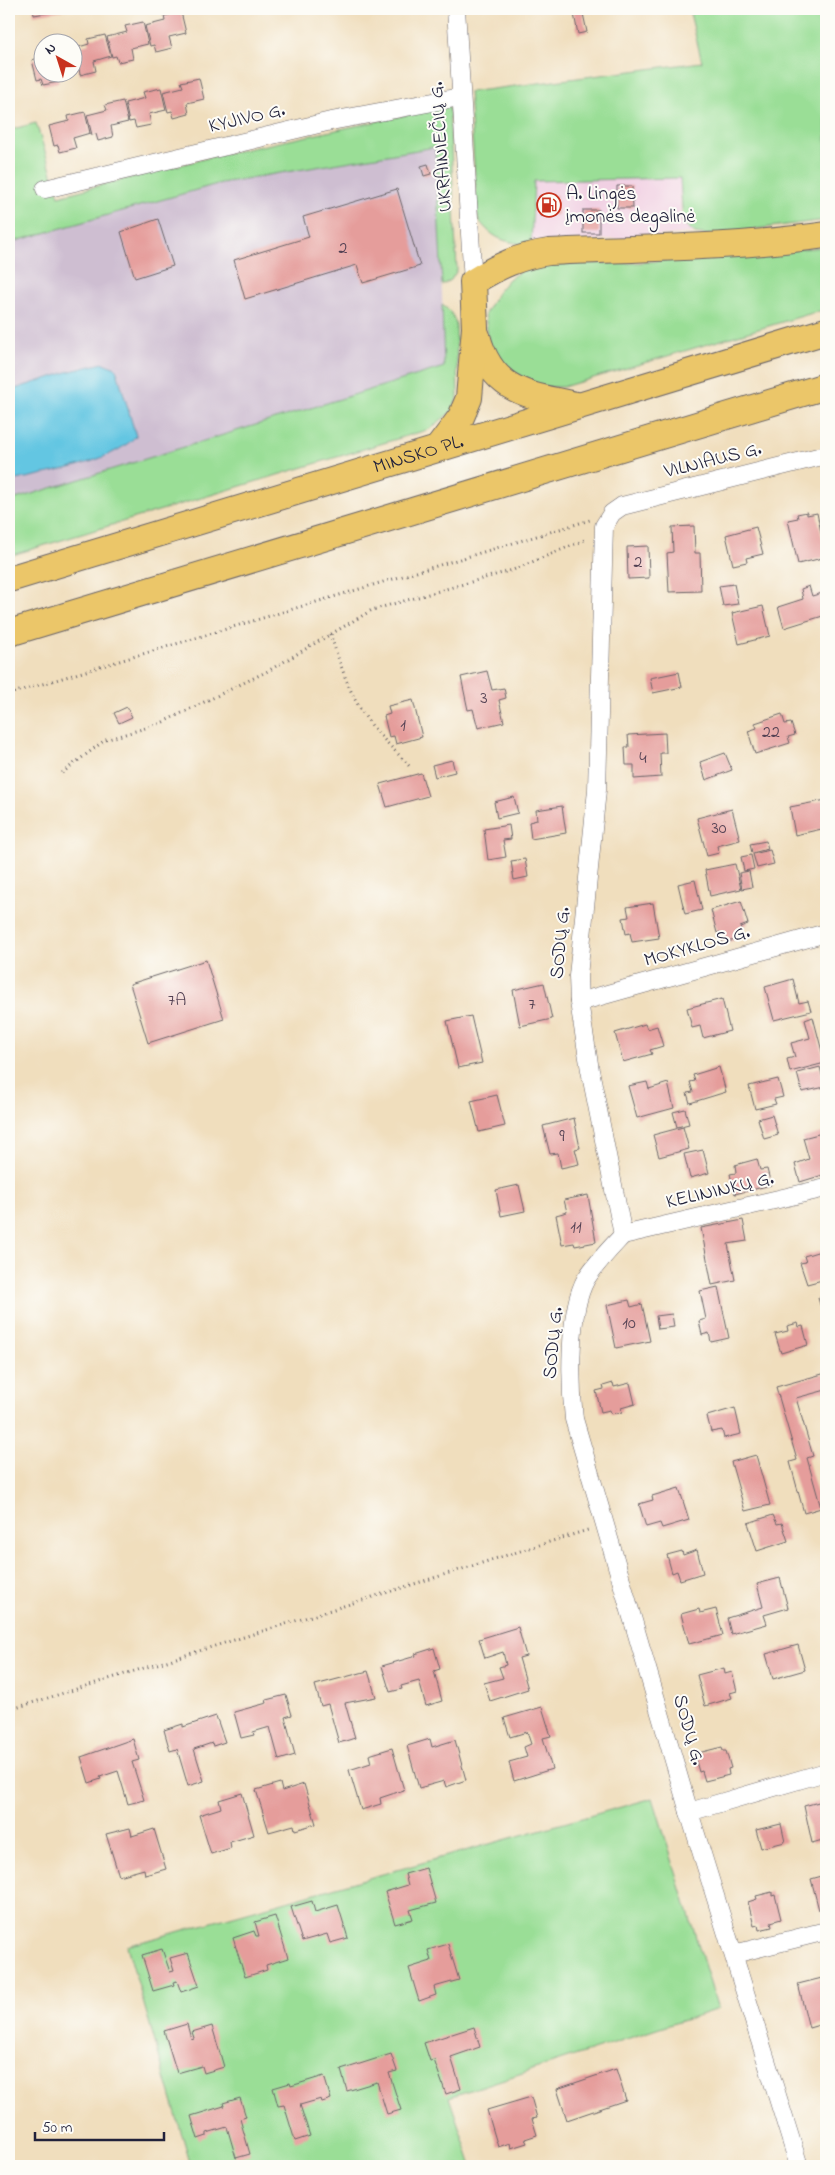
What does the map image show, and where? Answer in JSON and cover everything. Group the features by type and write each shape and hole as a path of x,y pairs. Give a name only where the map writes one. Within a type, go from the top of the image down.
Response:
{"highway":[{"path":"438,448 461,417 469,398 475,328 473,282 508,262 528,255 549,252 687,246 826,235"},
{"path":"475,328 488,366 507,385 524,394 578,406"},
{"name":"MINSKO PL.","path":"9,579 826,331"},
{"path":"9,633 826,386"}],"street":[{"name":"UKRAINIEČIŲ G.","path":"456,9 473,282"},
{"name":"KYJIVO G.","path":"45,189 332,121 460,97"},
{"name":"VILNIAUS G.","path":"612,513 622,506 826,455"},
{"name":"SODŲ G.","path":"612,513 604,526 603,536 597,790 578,976 579,1002 623,1235 600,1260 585,1281 577,1307 572,1342 571,1391 574,1419 690,1812 799,2166"},
{"name":"MOKYKLOS G.","path":"579,1002 826,933"},
{"name":"KELININKŲ G.","path":"623,1235 826,1188"},
{"path":"690,1812 826,1772"},
{"path":"734,1954 826,1931"}],"path":[{"path":"9,694 612,513"},
{"path":"62,773 105,740 159,724 268,671 372,610 513,570 585,539 603,536"},
{"path":"330,634 348,685 362,711 370,723 410,767"},
{"path":"9,1710 605,1525"}],"shaded area":[{"path":"436,147 445,367 9,501 9,243 221,183"},
{"path":"680,178 681,217 683,223 695,233 531,245 534,181"}],"green space":[{"path":"689,9 826,9 826,220 708,235 695,233 683,223 680,178 534,181 531,245 507,241 490,232 478,219 469,92 702,62"},
{"path":"449,106 457,270 451,280 442,285 435,147 221,183 9,243 9,130 36,123 59,196 219,155"},
{"path":"826,247 826,309 563,387 542,387 518,380 490,352 485,314 497,293 509,279 522,270 549,264 633,263"},
{"path":"442,305 452,314 456,326 458,397 452,411 430,429 9,556 9,501 444,367"},
{"path":"653,1798 718,2009 449,2097 472,2166 191,2166 127,1946"}],"water":[{"path":"103,363 116,368 136,436 111,453 78,466 12,481 9,479 9,391 67,372"}],"building":[{"path":"33,9 63,9 63,10 34,15"},
{"path":"573,9 582,9 587,32 578,34"},
{"path":"181,12 186,33 169,37 172,48 156,52 154,45 150,46 145,26 165,21 164,16"},
{"path":"143,22 148,44 131,48 133,59 118,62 116,56 112,57 107,37 127,32 125,26"},
{"path":"105,35 111,56 94,61 96,71 82,74 82,46 89,44 88,39"},
{"path":"199,78 204,99 187,103 189,114 174,118 172,111 168,112 163,92 183,87 181,82"},
{"path":"42,82 59,82 43,85"},
{"path":"161,88 166,110 149,114 151,125 136,128 134,121 129,122 125,103 145,98 143,92"},
{"path":"123,101 128,122 111,126 113,137 98,141 96,134 92,135 87,115 107,110 105,105"},
{"path":"85,112 90,133 73,138 76,148 60,152 58,145 54,146 49,126 69,121 68,116"},
{"path":"428,164 431,174 424,176 421,166"},
{"path":"617,186 632,186 633,208 617,208"},
{"path":"397,189 420,266 363,283 357,265 245,299 234,260 309,237 303,217"},
{"name":"A. Lingės įmonės degalinė","path":"557,195 558,215 540,216 539,196"},
{"path":"583,210 599,210 599,233 583,233"},
{"path":"158,219 173,266 135,278 121,232"},
{"path":"807,512 807,515 817,513 826,557 798,564 788,520 798,518 797,514"},
{"path":"694,526 695,553 700,553 701,591 669,592 667,553 673,552 672,527"},
{"path":"756,527 763,554 746,558 747,562 733,565 726,535"},
{"path":"648,546 649,578 628,579 627,547"},
{"path":"734,584 738,604 723,606 719,586"},
{"path":"809,586 812,596 826,592 826,615 784,628 778,607 803,599 801,589"},
{"path":"763,606 770,636 739,644 732,613"},
{"path":"487,671 492,690 504,688 506,698 499,700 504,722 478,728 473,709 468,710 461,677"},
{"path":"679,672 682,687 653,693 650,678"},
{"path":"413,700 422,737 396,744 394,736 389,737 384,716 390,714 388,706"},
{"path":"127,707 132,717 119,723 114,713"},
{"path":"782,714 785,724 791,723 795,735 788,737 790,743 755,754 748,731 757,728 755,723"},
{"path":"665,733 666,753 660,753 661,777 634,779 634,765 626,765 625,747 629,747 628,735"},
{"path":"725,753 732,770 706,780 700,762"},
{"path":"452,760 455,772 435,777 432,765"},
{"path":"421,773 428,796 387,807 380,784"},
{"path":"514,797 518,813 497,818 494,802"},
{"path":"826,800 826,828 795,835 790,807"},
{"path":"562,806 566,833 531,839 529,822 537,820 536,810"},
{"path":"732,809 740,840 717,846 719,853 707,856 697,818"},
{"path":"509,825 511,839 503,840 506,857 488,860 484,829"},
{"path":"766,841 768,849 752,853 750,844"},
{"path":"770,850 774,864 757,868 753,854"},
{"path":"751,855 754,869 744,871 741,857"},
{"path":"525,859 528,877 514,880 511,861"},
{"path":"735,864 741,889 710,896 705,870"},
{"path":"749,871 752,887 742,889 739,873"},
{"path":"695,880 702,910 685,914 678,884"},
{"path":"741,901 748,924 740,927 743,938 723,943 720,932 717,933 711,910"},
{"path":"653,903 659,938 632,942 630,933 626,934 623,918 629,917 627,907"},
{"path":"206,960 224,1019 148,1043 130,984"},
{"path":"793,979 799,1003 808,1001 811,1011 774,1020 765,987"},
{"path":"544,983 552,1019 520,1026 513,990"},
{"path":"722,999 730,1031 703,1038 700,1026 692,1028 687,1008"},
{"path":"471,1016 482,1063 458,1068 447,1021"},
{"path":"813,1017 825,1063 790,1072 787,1059 795,1057 791,1043 810,1038 805,1020"},
{"path":"645,1024 647,1029 657,1026 663,1046 650,1050 652,1054 623,1062 615,1033"},
{"path":"719,1067 726,1092 690,1103 687,1093 693,1092 690,1082 695,1081 693,1075"},
{"path":"820,1067 825,1087 802,1092 797,1073"},
{"path":"778,1079 783,1097 774,1099 776,1104 755,1109 749,1086"},
{"path":"647,1082 649,1089 668,1083 674,1108 637,1118 628,1086"},
{"path":"497,1095 505,1126 479,1132 471,1101"},
{"path":"685,1109 689,1124 677,1127 673,1112"},
{"path":"772,1115 778,1135 764,1139 758,1119"},
{"path":"574,1118 580,1148 575,1149 579,1164 561,1168 558,1153 550,1154 543,1126"},
{"path":"683,1127 689,1149 659,1157 653,1135"},
{"path":"826,1132 826,1174 800,1182 795,1164 809,1159 803,1138"},
{"path":"703,1150 709,1173 690,1178 684,1154"},
{"path":"757,1159 760,1170 767,1169 771,1185 735,1194 730,1174 736,1173 735,1165"},
{"path":"519,1185 525,1211 501,1216 496,1190"},
{"path":"588,1195 596,1242 575,1246 574,1243 562,1245 556,1215 567,1212 564,1200"},
{"path":"743,1220 747,1241 728,1244 735,1280 712,1285 701,1228"},
{"path":"824,1250 826,1255 826,1279 807,1284 800,1263 806,1262 804,1256"},
{"path":"718,1287 729,1338 711,1342 709,1333 702,1335 699,1321 706,1319 700,1291"},
{"path":"826,1295 826,1324 818,1298"},
{"path":"629,1300 631,1307 642,1304 650,1341 616,1348 607,1305"},
{"path":"672,1314 674,1327 658,1329 656,1316"},
{"path":"798,1323 799,1327 803,1326 808,1345 781,1353 775,1334 788,1331 787,1326"},
{"path":"826,1373 826,1390 796,1398 813,1456 807,1458 821,1508 804,1513 790,1462 797,1460 776,1387"},
{"path":"613,1383 614,1387 630,1383 635,1404 621,1408 622,1412 611,1414 610,1410 601,1412 596,1391 604,1389 603,1386"},
{"path":"735,1408 741,1434 724,1438 722,1430 711,1432 707,1416"},
{"path":"756,1455 770,1505 745,1511 731,1462"},
{"path":"679,1488 689,1520 662,1528 660,1523 646,1527 639,1504 653,1500 652,1496"},
{"path":"773,1515 777,1524 782,1523 788,1541 757,1551 748,1523"},
{"path":"697,1550 703,1573 680,1580 677,1571 672,1573 667,1555 682,1551 683,1555"},
{"path":"780,1578 788,1608 764,1615 767,1624 731,1634 727,1618 763,1607 757,1584"},
{"path":"699,1609 700,1613 716,1609 723,1635 689,1644 681,1614"},
{"path":"518,1627 526,1656 519,1658 528,1689 490,1701 484,1683 503,1678 499,1667 506,1665 503,1652 485,1658 479,1639"},
{"path":"798,1645 805,1670 773,1679 766,1654"},
{"path":"434,1648 440,1669 434,1671 442,1701 426,1706 419,1681 401,1686 402,1689 390,1692 382,1666 416,1656 415,1654"},
{"path":"724,1668 725,1674 732,1672 737,1691 730,1693 732,1698 705,1706 697,1675"},
{"path":"368,1671 376,1697 345,1703 355,1738 339,1743 328,1704 321,1706 315,1685"},
{"path":"286,1695 292,1715 285,1717 295,1755 279,1760 270,1727 253,1732 254,1735 241,1738 234,1712 267,1703 266,1700"},
{"path":"542,1707 551,1736 543,1738 552,1769 514,1781 509,1762 527,1757 524,1747 531,1744 527,1732 510,1737 504,1718"},
{"path":"216,1716 225,1742 213,1746 212,1743 194,1749 204,1781 188,1786 177,1749 170,1751 164,1730 183,1724 183,1727"},
{"path":"133,1739 139,1760 132,1762 144,1800 128,1804 118,1771 89,1783 81,1757"},
{"path":"430,1739 432,1747 455,1740 466,1780 446,1787 444,1781 419,1788 407,1746"},
{"path":"722,1747 723,1751 726,1751 731,1768 728,1769 729,1775 705,1781 702,1771 699,1772 695,1758 699,1756 698,1753"},
{"path":"392,1748 404,1790 380,1798 381,1804 361,1810 349,1770 371,1763 369,1755"},
{"path":"280,1783 282,1791 304,1784 316,1824 295,1830 294,1825 269,1832 256,1790"},
{"path":"242,1793 254,1835 230,1842 231,1848 211,1854 199,1815 221,1808 219,1800"},
{"path":"826,1800 826,1832 824,1833 826,1839 812,1843 804,1806"},
{"path":"781,1824 785,1842 761,1848 756,1830"},
{"path":"130,1828 132,1836 154,1829 166,1869 145,1875 144,1869 119,1876 106,1834"},
{"path":"426,1868 436,1903 410,1910 413,1919 395,1924 385,1892 408,1885 405,1874"},
{"path":"822,1876 823,1879 826,1878 826,1908 819,1910 811,1879"},
{"path":"772,1892 772,1896 775,1895 781,1919 771,1922 772,1927 759,1930 758,1925 754,1926 748,1902 757,1899 756,1896"},
{"path":"312,1901 315,1912 338,1905 348,1938 330,1943 327,1934 302,1941 291,1907"},
{"path":"275,1916 288,1958 266,1965 267,1970 245,1977 233,1938 254,1931 256,1936 259,1936 255,1922"},
{"path":"448,1944 459,1980 434,1987 436,1995 419,2001 409,1968 431,1961 428,1950"},
{"path":"162,1949 170,1972 174,1971 170,1958 188,1953 199,1986 181,1992 177,1981 173,1982 174,1985 153,1991 142,1955"},
{"path":"826,1977 826,2023 809,2028 798,1984"},
{"path":"187,2024 191,2039 194,2038 192,2032 212,2026 224,2067 204,2073 202,2066 177,2073 164,2031"},
{"path":"474,2027 480,2047 451,2057 461,2089 446,2094 434,2060 430,2061 424,2043"},
{"path":"391,2054 397,2071 389,2073 401,2110 387,2114 377,2082 347,2091 341,2070"},
{"path":"616,2069 626,2100 567,2120 557,2089"},
{"path":"324,2076 331,2099 322,2102 321,2099 300,2105 310,2136 295,2141 284,2105 278,2106 273,2088 290,2083 291,2086"},
{"path":"531,2097 537,2118 532,2119 537,2135 525,2139 527,2143 511,2148 510,2143 498,2147 487,2110"},
{"path":"240,2098 246,2117 240,2119 250,2154 236,2158 227,2127 207,2133 207,2136 198,2139 191,2116 224,2106 223,2103"}],"place":[{"name":"A. Lingės įmonės degalinė","path":"549,205"}]}
